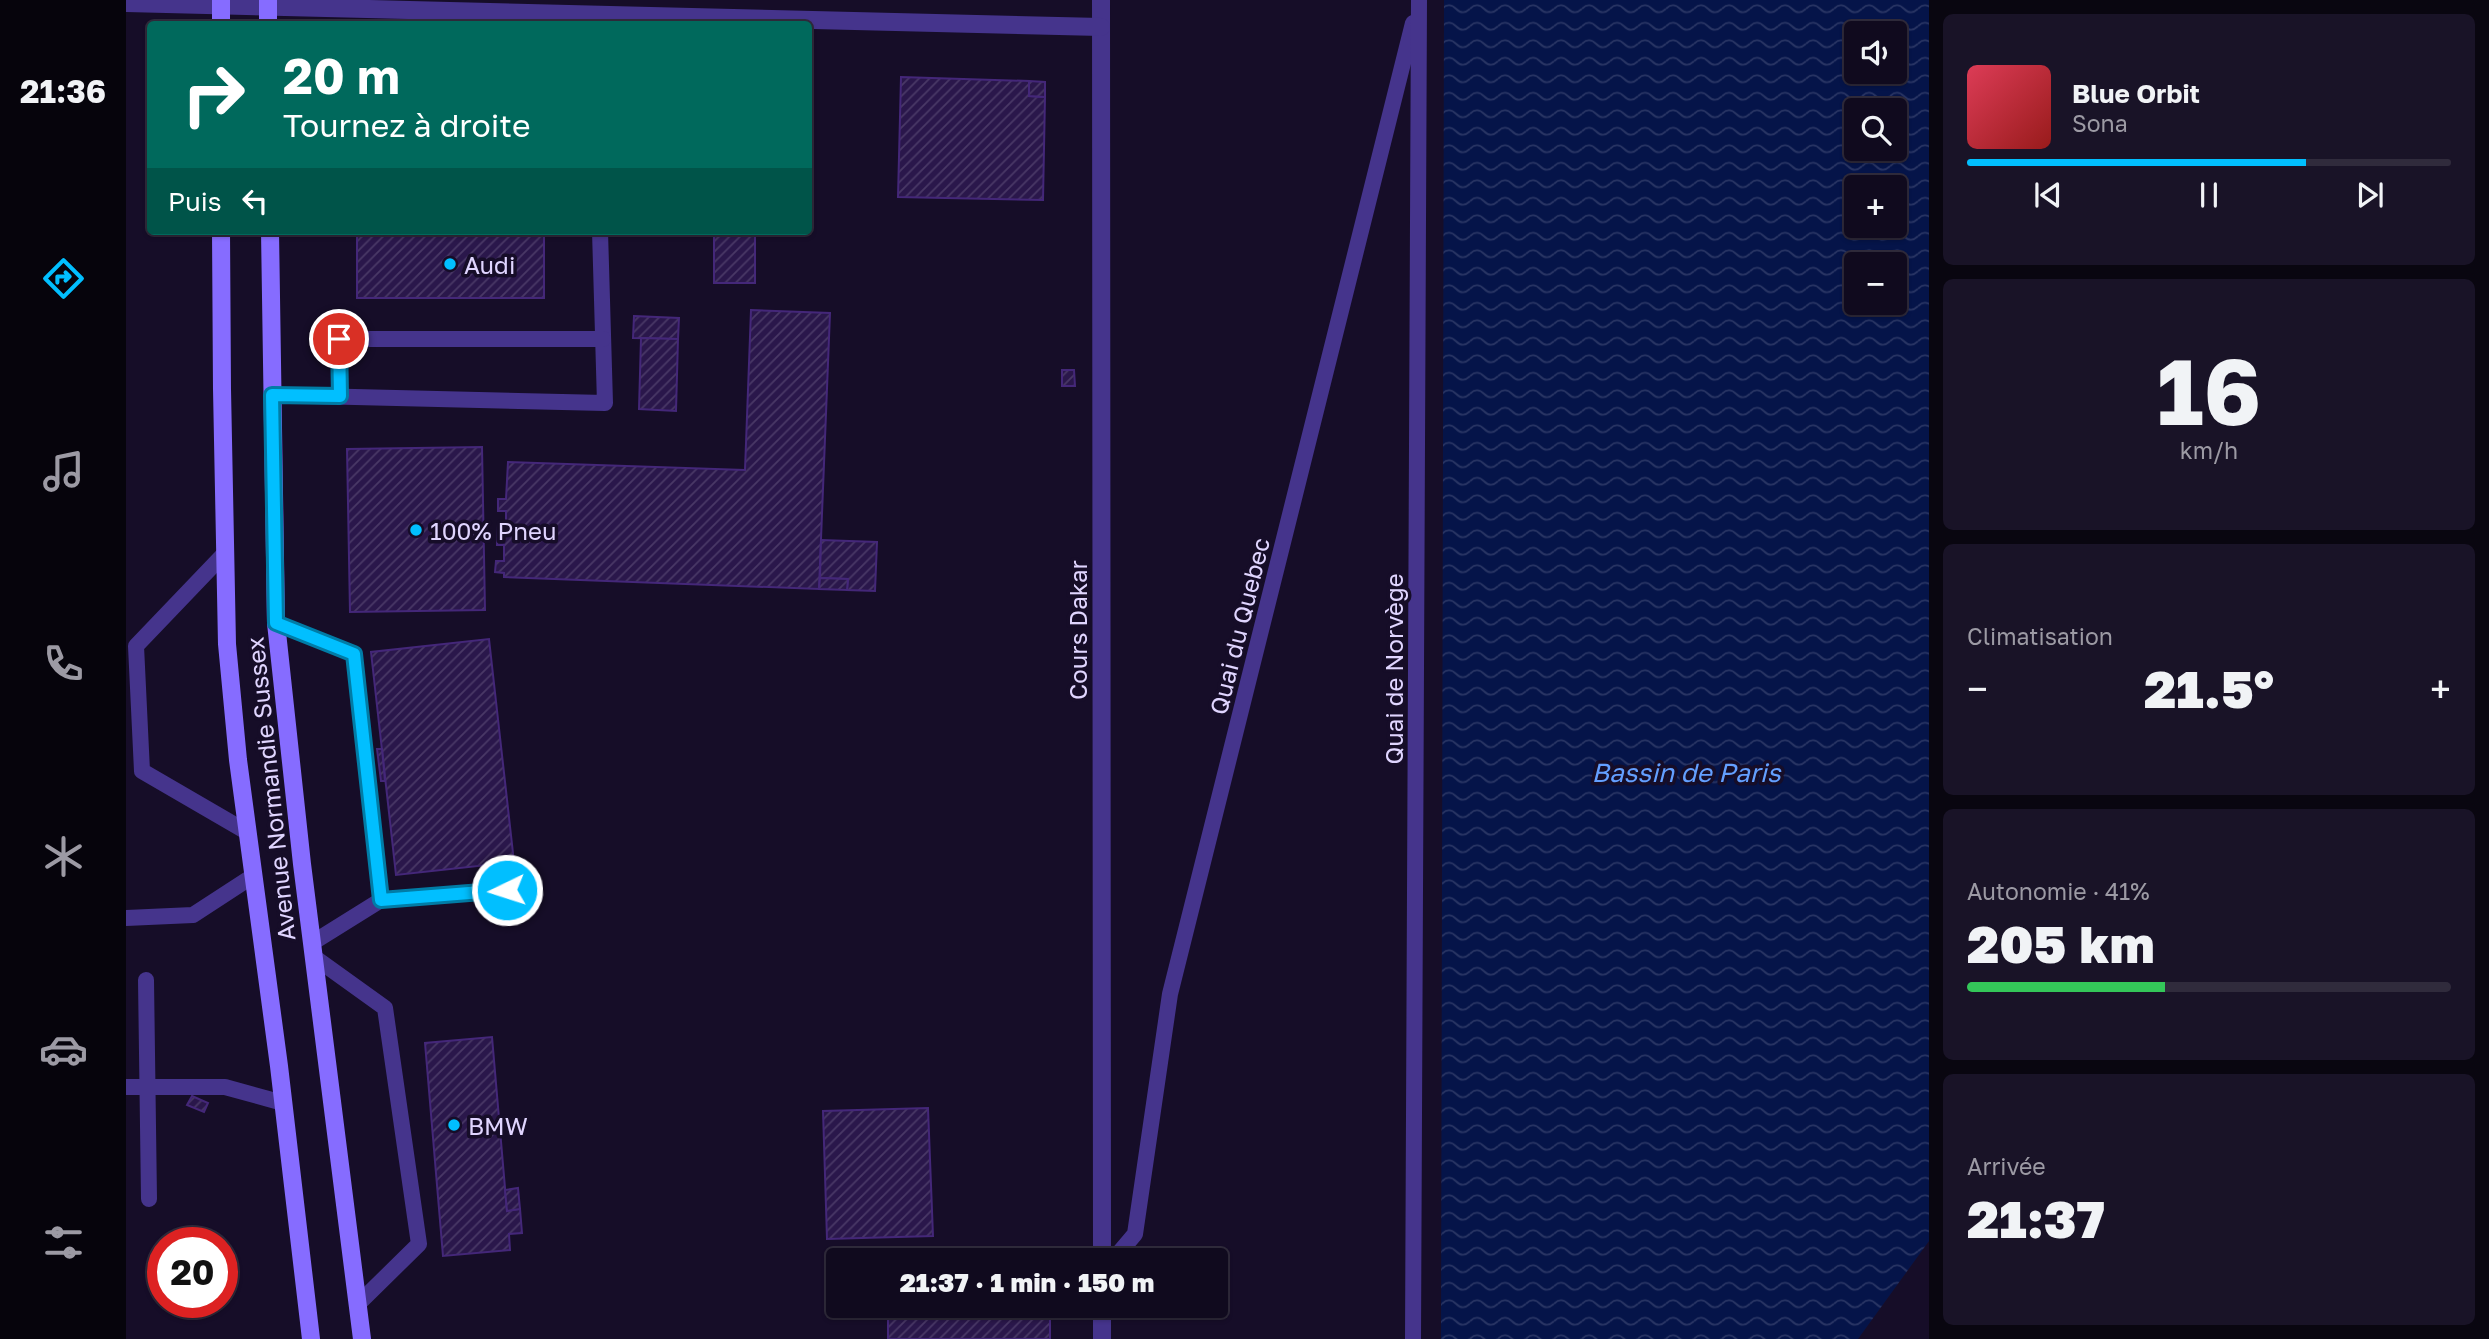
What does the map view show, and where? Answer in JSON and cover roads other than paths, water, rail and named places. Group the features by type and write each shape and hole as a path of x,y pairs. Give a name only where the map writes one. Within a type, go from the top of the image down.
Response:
{"main road":[{"path":"221,3 221,21"},
{"name":"Avenue Normandie Sussex","path":"221,235 227,644 238,760 311,1339"},
{"name":"Avenue Normandie Sussex","path":"270,235 276,623 313,950 362,1339"}],"street":[{"name":"Cours Dakar","path":"1101,0 1102,1248"},
{"path":"126,3 221,3 269,10 508,18 706,21"},
{"path":"812,23 1101,27"},
{"path":"1102,1318 1102,1339"}],"lane":[{"name":"Quai du Quebec","path":"1123,1248 1135,1234 1170,994 1419,0"},
{"name":"Quai de Norvège","path":"1413,1339 1419,0"},
{"path":"272,395 605,402 600,235"},
{"path":"340,396 339,339 603,339"},
{"path":"225,553 135,646 142,771 247,832"},
{"path":"276,623 354,654 381,900"},
{"path":"126,918 192,915 253,876"},
{"path":"358,1304 419,1244 385,1009 313,950 381,900 507,890"},
{"path":"146,980 149,1199"},
{"path":"126,1087 225,1087 283,1103"}],"water":[{"name":"Bassin de Paris","path":"1444,0 1929,0 1929,1241 1858,1339 1441,1339"}],"place":[{"name":"Audi","path":"450,264"},
{"name":"100% Pneu","path":"416,530"},
{"name":"BMW","path":"454,1125"}]}
